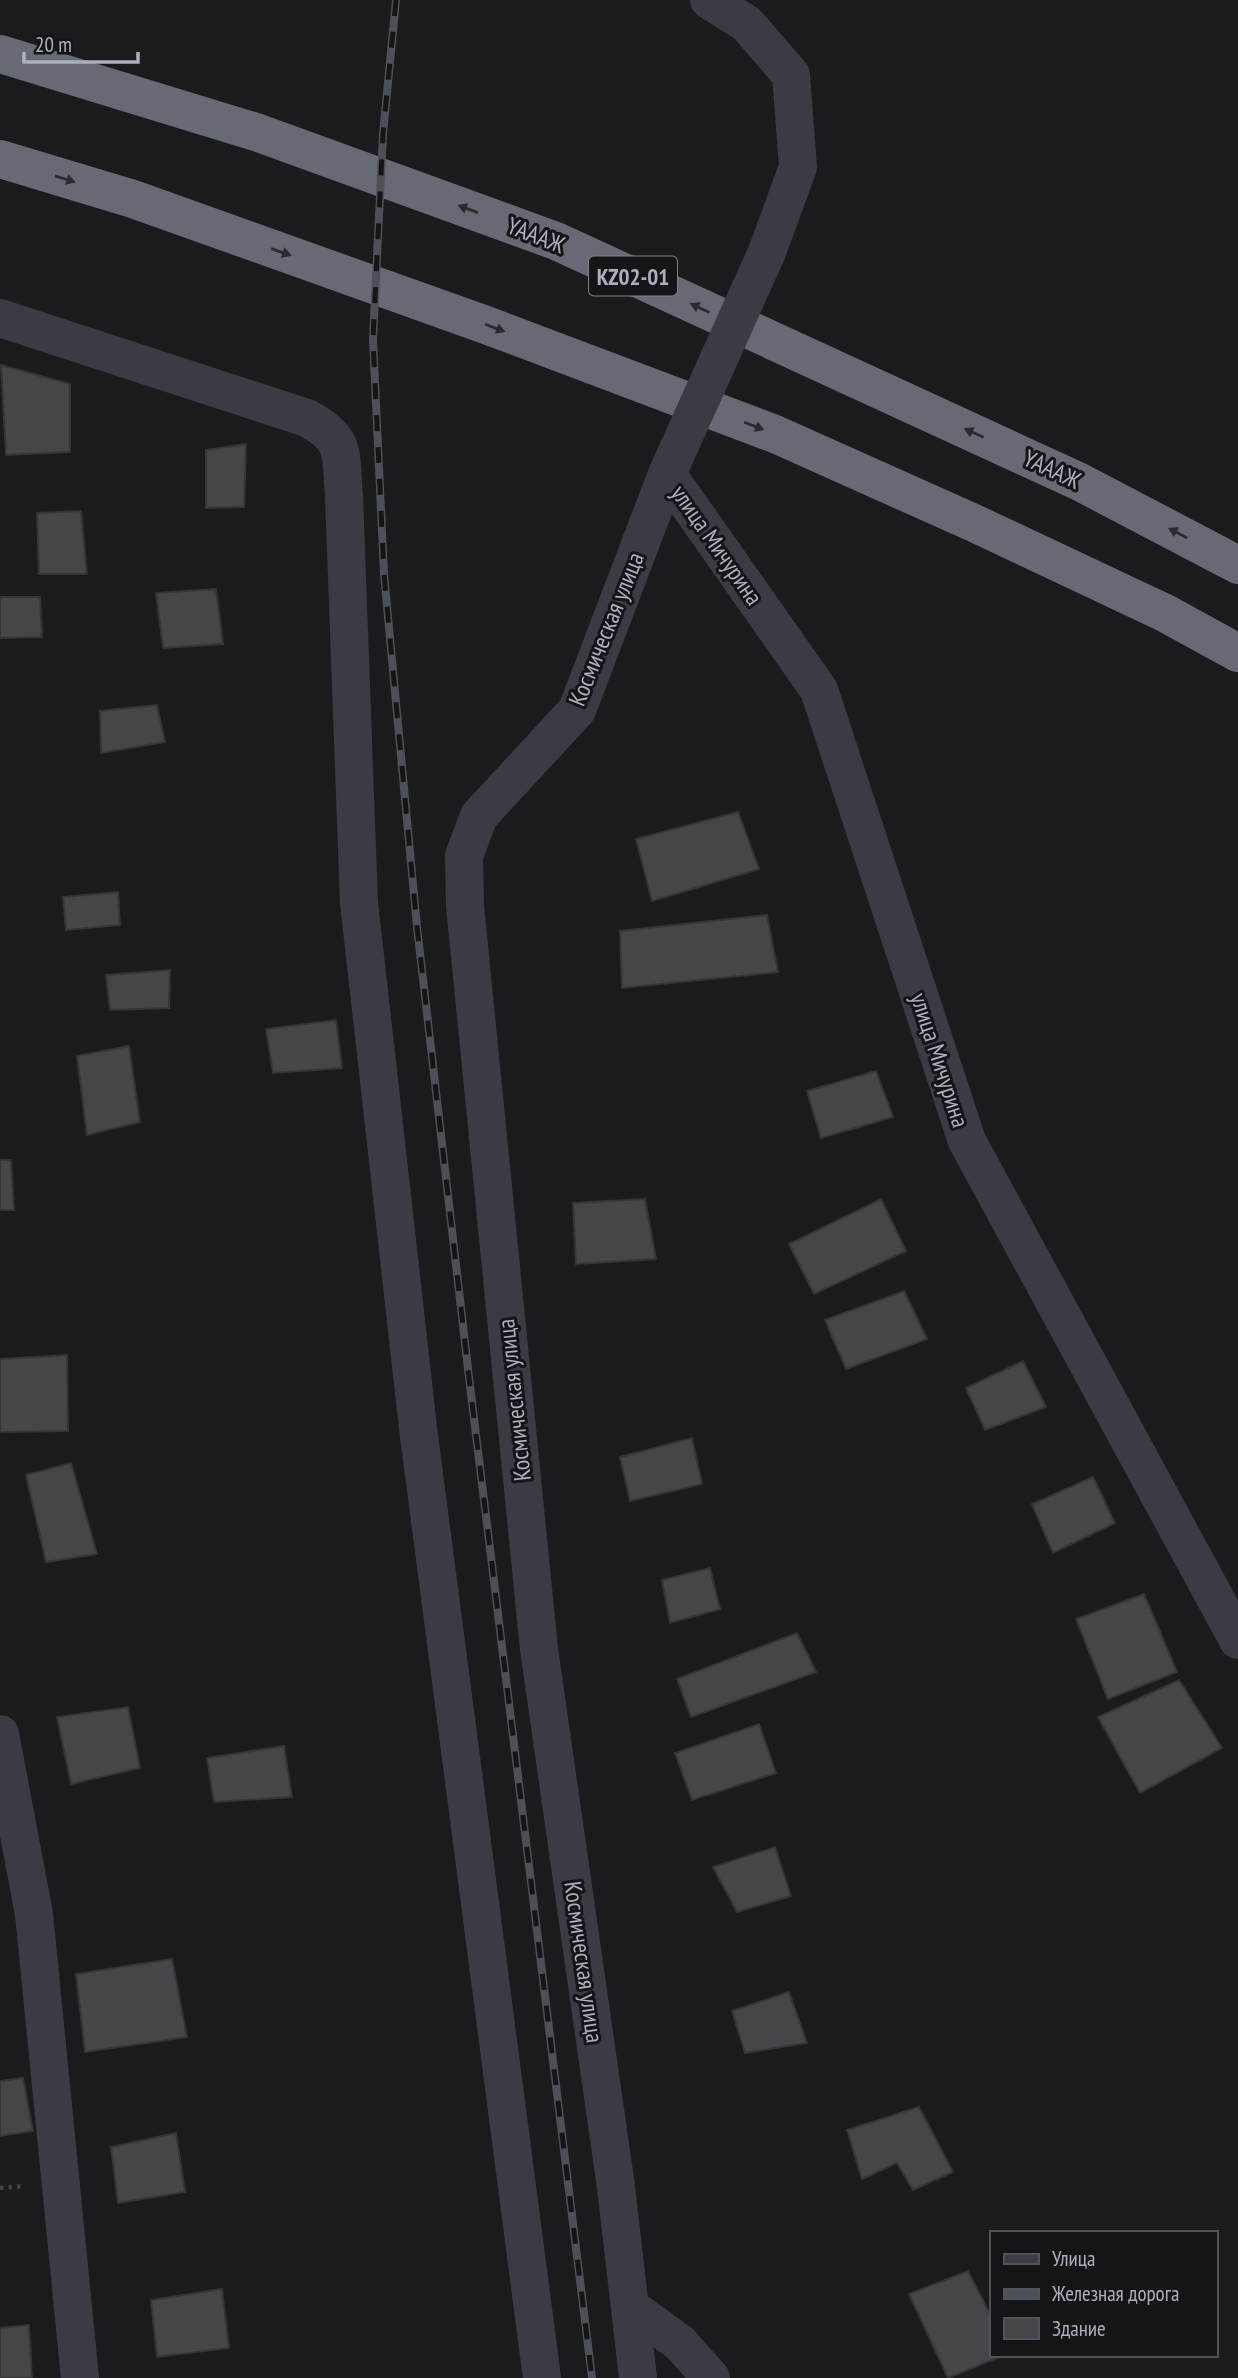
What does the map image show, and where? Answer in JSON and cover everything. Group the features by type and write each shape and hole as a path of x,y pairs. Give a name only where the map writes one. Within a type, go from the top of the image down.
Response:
{"highway":[{"name":"ҮАААЖ","path":"0,54 260,133 556,241 1080,482 1238,565"},
{"path":"0,159 133,200 473,320 775,433 1165,613 1238,653"}],"street":[{"name":"Космическая улица","path":"638,2378 616,2187 539,1649 465,906 464,856 479,816 577,710 667,474 766,252 799,167 792,75 747,24 709,0"},
{"path":"0,318 307,418 333,435 340,449 360,916 419,1436 542,2378"},
{"name":"улица Мичурина","path":"667,474 819,690 967,1141 1238,1640"},
{"path":"0,1734 34,1914 79,2378"},
{"path":"629,2307 680,2343 711,2378"}],"building":[{"path":"1,365 70,384 70,452 6,455"},
{"path":"246,444 244,507 206,508 206,450"},
{"path":"81,511 87,574 39,574 37,513"},
{"path":"216,589 223,644 163,648 156,593"},
{"path":"0,597 40,597 42,637 0,638"},
{"path":"157,705 165,742 101,753 100,711"},
{"path":"738,812 759,869 652,901 636,839"},
{"path":"118,892 120,925 66,930 63,897"},
{"path":"767,915 778,972 622,988 620,931"},
{"path":"170,970 169,1008 110,1010 106,975"},
{"path":"336,1020 342,1068 273,1073 266,1029"},
{"path":"129,1046 140,1122 87,1135 77,1056"},
{"path":"876,1071 893,1117 821,1138 807,1091"},
{"path":"0,1160 11,1160 14,1210 0,1210"},
{"path":"645,1199 656,1259 576,1264 573,1203"},
{"path":"881,1199 906,1251 814,1294 789,1244"},
{"path":"904,1291 927,1339 846,1369 825,1320"},
{"path":"67,1355 68,1431 0,1432 0,1359"},
{"path":"1023,1361 1046,1407 985,1430 966,1388"},
{"path":"692,1438 702,1484 630,1501 620,1457"},
{"path":"71,1463 97,1554 46,1562 26,1475"},
{"path":"1093,1477 1115,1523 1053,1553 1032,1504"},
{"path":"710,1568 720,1609 670,1623 662,1580"},
{"path":"1144,1594 1177,1672 1108,1699 1076,1619"},
{"path":"797,1633 816,1672 691,1717 677,1679"},
{"path":"1179,1680 1222,1748 1140,1793 1098,1717"},
{"path":"128,1707 140,1768 71,1784 57,1717"},
{"path":"759,1724 776,1773 692,1800 675,1753"},
{"path":"284,1746 292,1797 214,1802 207,1758"},
{"path":"775,1847 791,1896 737,1912 713,1867"},
{"path":"172,1959 187,2037 85,2052 76,1974"},
{"path":"789,1992 807,2043 745,2053 732,2011"},
{"path":"23,2078 33,2131 0,2136 0,2081"},
{"path":"919,2107 953,2172 913,2190 897,2163 862,2179 847,2130"},
{"path":"176,2133 185,2192 118,2203 111,2147"},
{"path":"968,2271 990,2314 990,2357 999,2357 948,2378 909,2294"},
{"path":"222,2289 229,2348 157,2357 151,2300"},
{"path":"29,2325 32,2378 0,2378 0,2328"}],"railway":[{"path":"396,0 383,134 373,339 384,574 417,927 470,1386 592,2378"}]}
